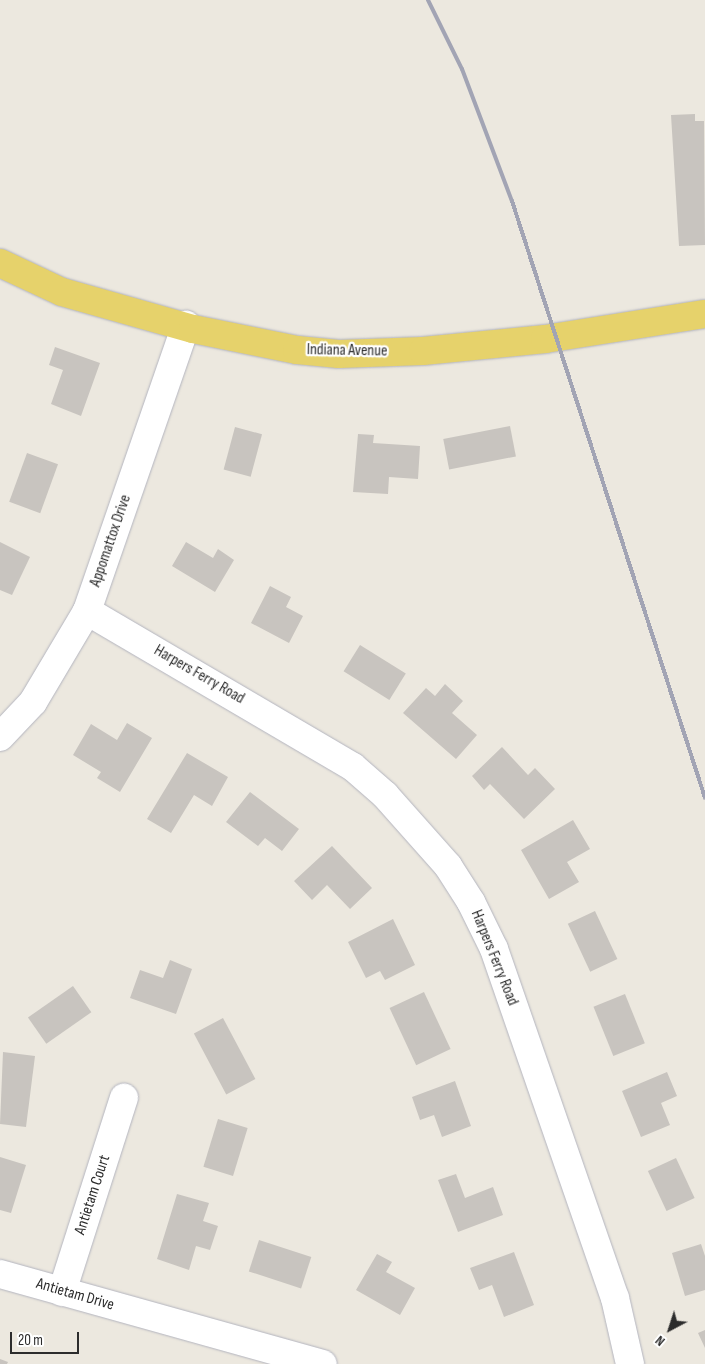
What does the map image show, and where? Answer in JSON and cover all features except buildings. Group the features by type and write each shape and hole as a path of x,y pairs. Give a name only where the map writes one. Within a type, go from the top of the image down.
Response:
{"main road":[{"name":"Indiana Avenue","path":"0,263 62,292 186,325 193,330 297,350 339,354 423,352 546,339 705,314"}],"street":[{"name":"Appomattox Drive","path":"0,737 33,702 87,611 186,325"},
{"name":"Harpers Ferry Road","path":"87,611 354,767 392,801 448,866 471,902 494,949 615,1298 622,1363"},
{"name":"Antietam Court","path":"62,1292 124,1098"},
{"name":"Antietam Drive","path":"0,1274 323,1364"}],"railway":[{"path":"428,0 462,69 512,201 705,798"}]}
